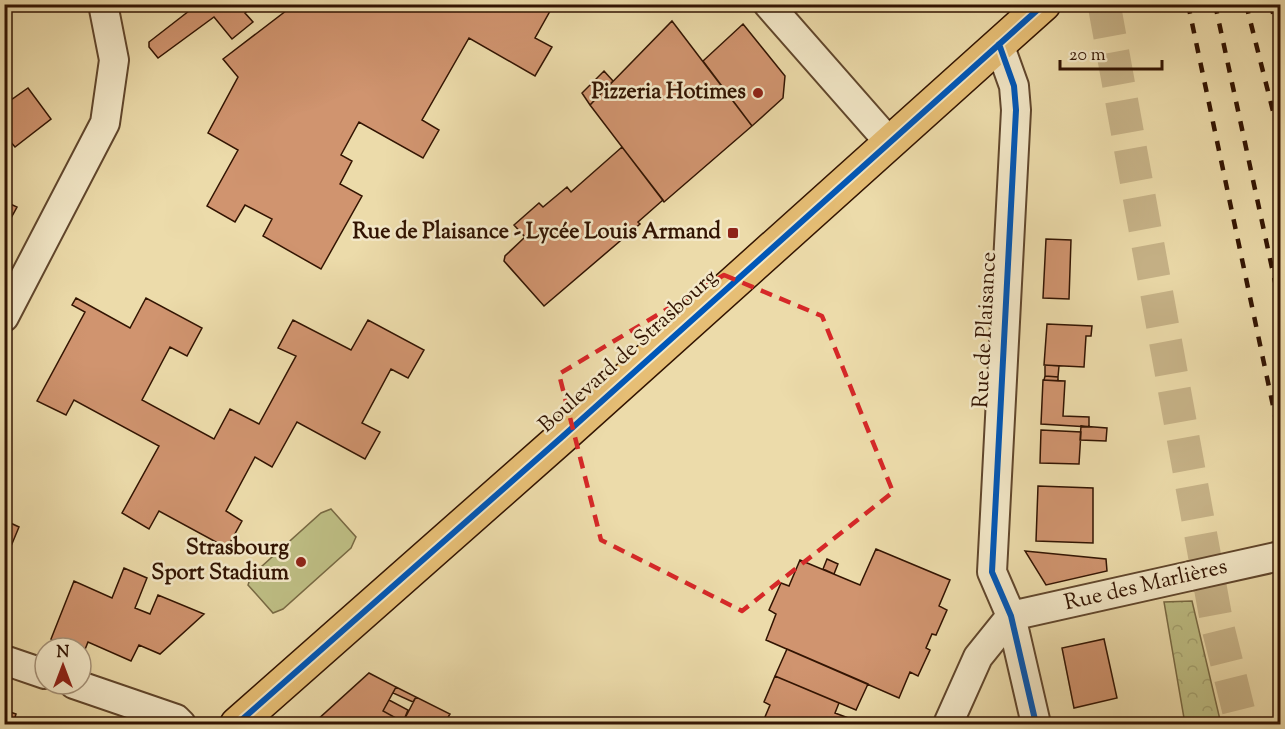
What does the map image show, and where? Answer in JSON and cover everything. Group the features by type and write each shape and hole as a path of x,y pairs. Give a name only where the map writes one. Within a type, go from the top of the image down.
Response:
{"main road":[{"name":"Boulevard de Strasbourg","path":"237,724 890,143 1011,25 1044,4"}],"street":[{"path":"4,317 105,123 114,60 103,4"},
{"path":"768,4 890,143"},
{"name":"Rue de Plaisance","path":"1011,25 1016,110 992,572 1011,616 1036,724"},
{"name":"Rue des Marlières","path":"1011,616 1281,556"},
{"path":"948,724 978,657 1011,616"},
{"path":"4,660 33,670"},
{"path":"93,691 176,719 181,724"}],"highlighted area":[{"path":"724,275 822,316 893,492 742,611 601,540 559,374"}],"green space":[{"name":"Strasbourg Sport Stadium","path":"331,509 356,537 351,548 283,609 273,613 248,585 251,576 321,513"},
{"path":"1192,601 1221,724 1185,724 1164,602"}],"building":[{"path":"198,4 248,4 251,8 245,13 253,22 232,39 214,17 158,58 149,47 149,42"},
{"path":"295,4 554,4 535,38 552,47 535,76 469,38 422,120 439,130 423,158 359,122 341,155 352,161 340,184 362,196 321,269 263,236 272,219 245,205 235,222 207,206 238,150 208,133 238,77 223,59"},
{"path":"672,21 752,126 664,202 590,105"},
{"path":"743,24 785,76 783,98 752,126 703,61"},
{"path":"604,71 613,81 590,105 582,93"},
{"path":"28,88 51,119 15,147 4,134 4,105"},
{"path":"622,147 663,200 638,222 640,224 544,306 504,261 505,256 525,237 514,225 539,203 543,207 567,187 571,192"},
{"path":"4,201 17,207 4,231"},
{"path":"1046,239 1071,240 1069,299 1043,298"},
{"path":"76,298 130,328 146,298 202,328 187,356 170,347 142,400 214,439 230,409 259,424 296,356 278,348 293,320 351,350 368,320 424,350 408,378 391,369 362,423 380,432 365,459 297,422 272,467 255,457 226,511 242,521 227,548 159,511 149,529 122,513 159,446 74,400 66,415 37,401 85,312 72,305"},
{"path":"1047,324 1092,326 1091,336 1086,336 1084,367 1044,365"},
{"path":"1045,365 1059,366 1058,377 1045,376"},
{"path":"1045,376 1058,377 1058,381 1044,380"},
{"path":"1043,380 1065,381 1063,416 1089,417 1089,427 1041,424"},
{"path":"1081,426 1107,428 1106,441 1080,440"},
{"path":"1041,430 1081,432 1079,464 1040,463"},
{"path":"1038,486 1093,488 1093,543 1036,541"},
{"path":"4,520 19,527 4,563"},
{"path":"876,549 950,580 939,606 947,610 936,635 932,634 926,648 930,650 918,676 910,672 899,698 766,640 776,614 769,610 781,583 789,586 800,560 860,585"},
{"path":"1025,551 1106,559 1107,571 1046,585"},
{"path":"827,559 838,564 834,574 823,569"},
{"path":"124,568 147,578 135,608 150,614 158,595 204,614 160,654 139,645 131,661 93,644 93,636 52,636 74,581 112,598"},
{"path":"1104,639 1117,698 1074,708 1062,648"},
{"path":"787,649 868,684 856,710 775,676"},
{"path":"369,673 396,687 383,711 403,722 416,697 450,714 444,724 373,724 368,722 365,724 322,724 315,722"},
{"path":"775,676 839,703 835,713 851,719 849,724 762,724 770,705 764,702"},
{"path":"396,687 416,697 413,702 393,693"},
{"path":"389,700 408,710 403,722 383,711"},
{"path":"4,710 16,714 13,724 4,724"}],"tunnel":[{"path":"1104,4 1217,624 1242,724"}],"railway":[{"path":"1188,4 1280,439"},
{"path":"1215,4 1280,305"},
{"path":"1246,4 1280,139"},
{"path":"1271,4 1280,46"},
{"path":"1276,131 1280,154"}],"cycle path":[{"path":"237,724 562,437 1044,4"},
{"path":"999,44 1014,86 1016,110 992,572 1011,616 1036,724"}],"place":[{"name":"Pizzeria Hotimes","path":"758,93"},
{"name":"Rue de Plaisance - Lycée Louis Armand","path":"733,233"},
{"name":"Strasbourg Sport Stadium","path":"301,562"}]}
